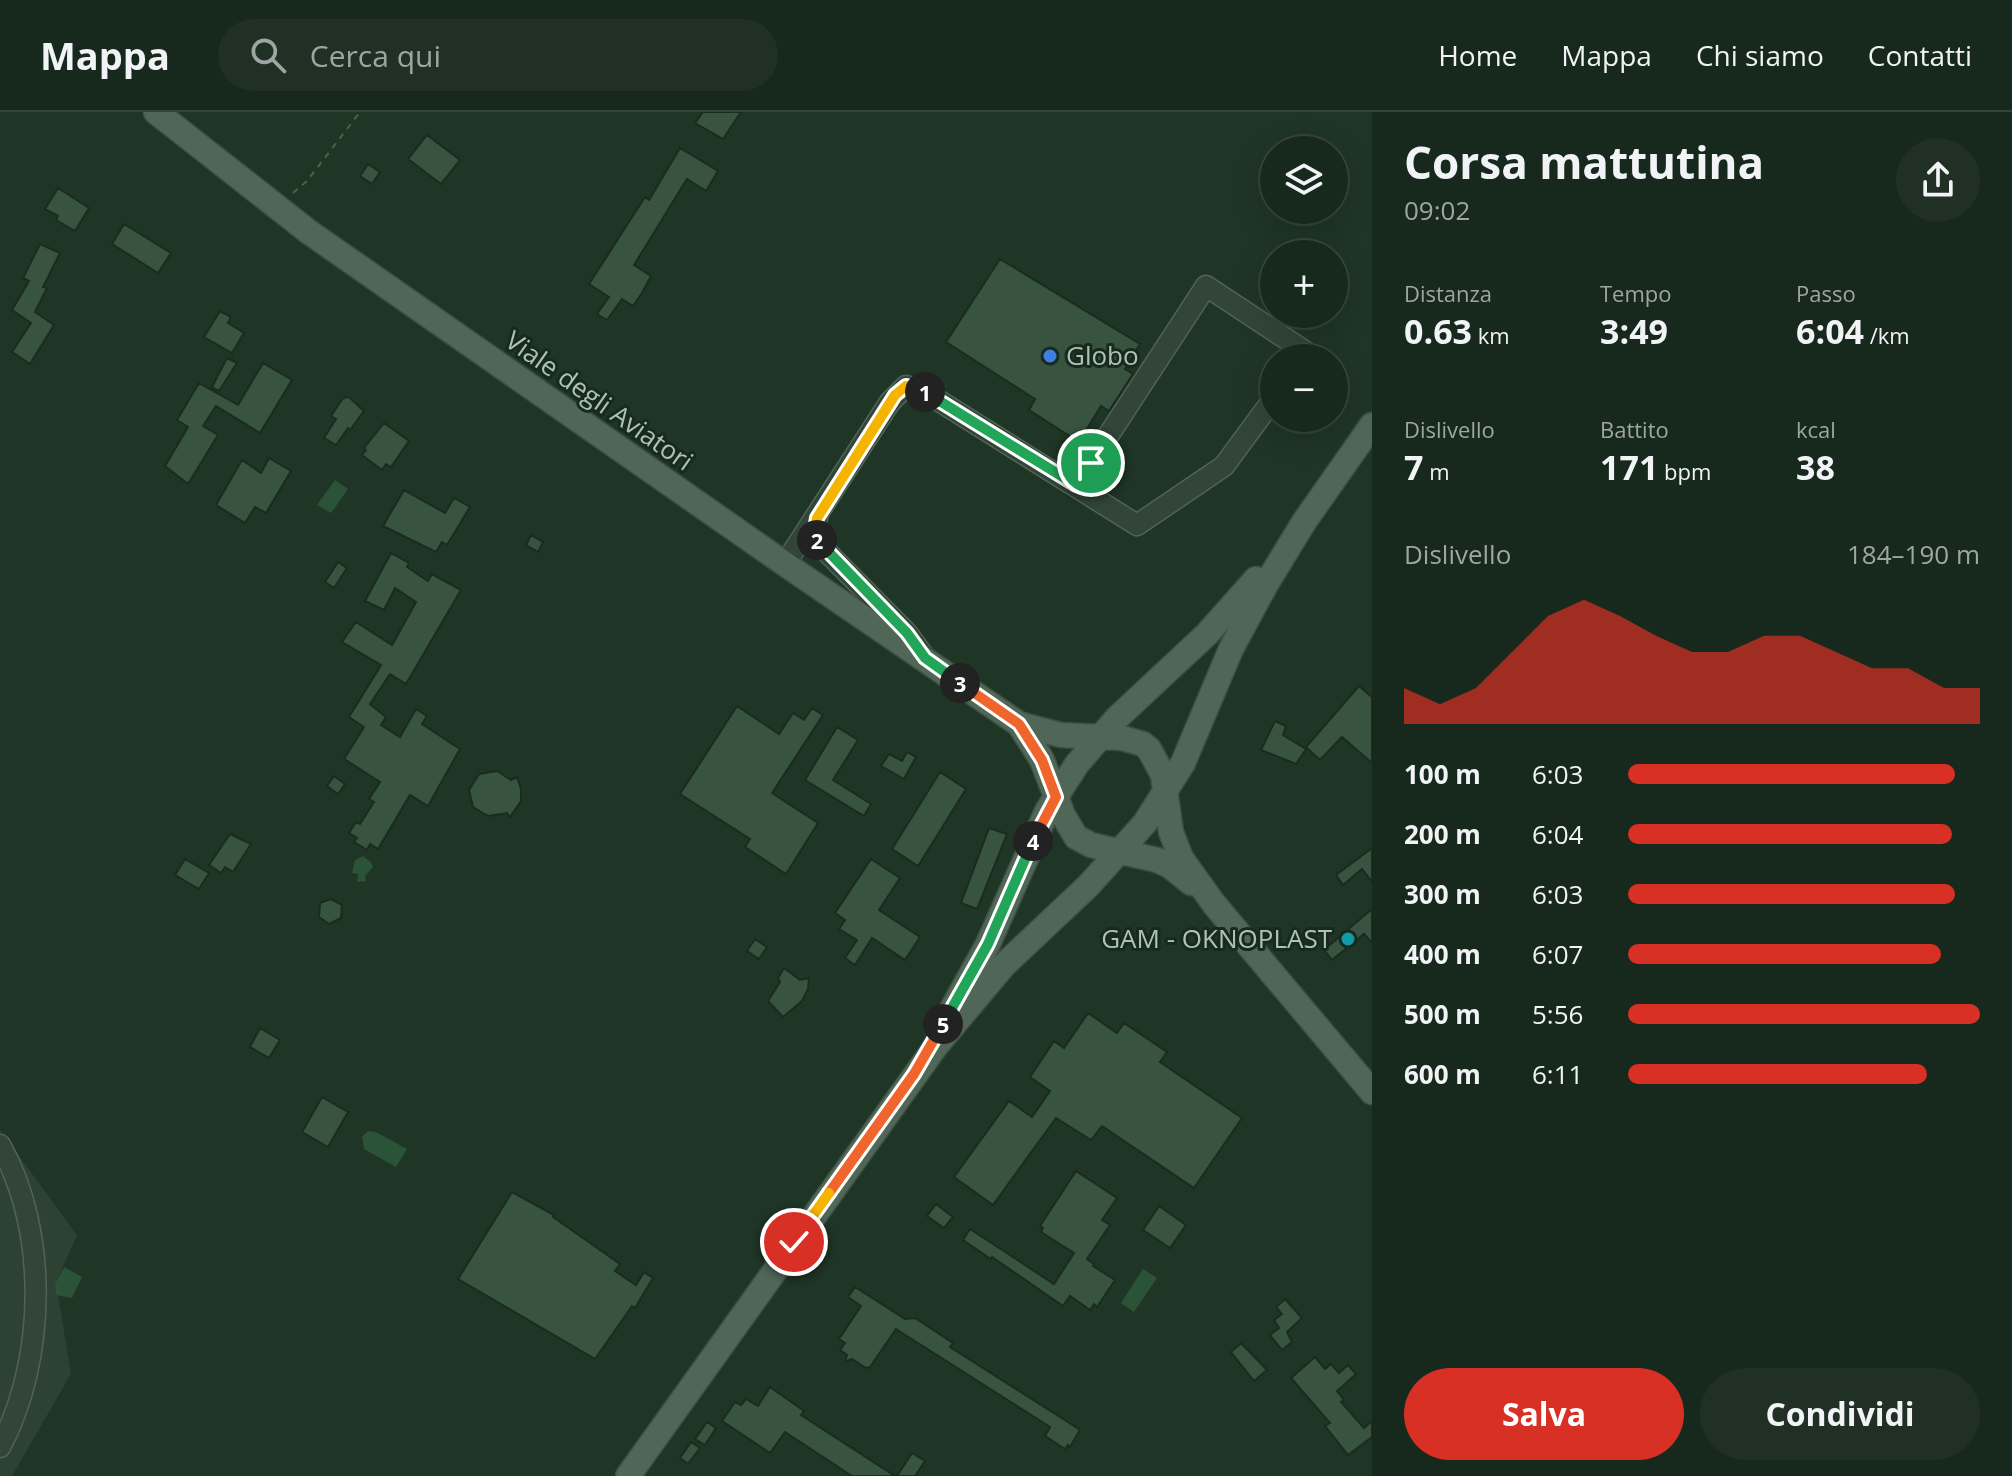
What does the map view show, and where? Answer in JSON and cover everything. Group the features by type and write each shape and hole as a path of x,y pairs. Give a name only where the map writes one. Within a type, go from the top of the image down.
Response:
{"main road":[{"name":"Viale degli Aviatori","path":"156,112 309,232 1019,724 1061,735 1100,736"},
{"path":"628,1476 914,1074 1004,965 1120,852 1166,792 1190,747 1237,635 1304,522 1372,425"},
{"path":"914,1074 988,944 1032,843 1077,764 1100,736 1228,612 1304,522"},
{"name":"Viale degli Aviatori","path":"1019,724 1042,760 1056,797"},
{"path":"1100,736 1133,740 1149,749 1160,764 1175,846 1214,904 1372,1092"},
{"path":"1056,797 1068,827 1076,837 1091,845 1157,860 1170,866 1214,904"}],"street":[{"path":"1076,485 1206,286 1288,344"},
{"path":"785,564 890,402 906,386 925,392 1137,525 1224,466 1260,417"},
{"path":"817,518 814,534 819,544 907,633 925,658"},
{"path":"0,1145 21,1195 32,1237 34,1330 27,1377 15,1419 0,1447"}],"path":[{"path":"277,206 307,181 360,112"}],"shaded area":[{"path":"335,480 348,489 331,513 317,505"},
{"path":"363,856 373,867 365,876 366,881 357,882 358,874 352,873 355,860"},
{"path":"0,1130 77,1235 56,1282 71,1374 12,1476 0,1476"},
{"path":"368,1131 376,1132 407,1149 396,1167 364,1149 362,1137"},
{"path":"64,1267 82,1277 72,1298 56,1295 55,1284"},
{"path":"1143,1269 1157,1278 1134,1312 1121,1303"}],"building":[{"path":"703,112 741,112 723,139 695,123"},
{"path":"427,135 460,160 441,184 408,159"},
{"path":"680,148 718,171 706,191 687,179 634,265 651,276 642,293 633,306 622,299 607,320 597,314 609,297 589,284 645,197 649,200"},
{"path":"368,164 380,172 372,184 360,176"},
{"path":"58,188 89,208 75,231 45,209"},
{"path":"124,224 171,253 158,273 112,244"},
{"path":"40,244 60,253 35,312 54,325 30,364 12,352 31,323 12,310 29,281 23,278"},
{"name":"Globo","path":"1000,259 1140,344 1125,369 1133,374 1109,411 1101,406 1079,442 1029,410 1035,399 946,342"},
{"path":"220,311 231,317 228,323 244,333 232,353 204,337"},
{"path":"227,358 237,363 219,391 212,387"},
{"path":"263,363 292,380 260,433 216,406 203,426 218,435 188,484 165,466 188,427 177,420 199,383 238,405"},
{"path":"349,397 364,411 336,445 324,438 336,419 331,416 343,398"},
{"path":"384,423 409,441 391,467 386,464 382,470 362,455"},
{"path":"269,458 291,471 266,513 255,507 245,523 216,505 242,460 261,473"},
{"path":"404,490 445,513 454,498 470,507 447,545 442,542 436,552 383,526"},
{"path":"531,535 543,542 538,552 526,545"},
{"path":"391,553 409,563 407,567 428,581 432,574 461,590 406,684 390,674 370,704 386,717 381,725 400,737 416,709 427,716 422,724 460,749 428,806 410,795 378,849 370,844 367,850 354,842 357,838 349,833 356,822 360,824 374,802 369,799 380,782 344,759 364,727 349,717 381,665 342,642 356,622 392,645 416,602 395,588 384,610 365,601"},
{"path":"338,562 347,568 334,588 325,582"},
{"path":"1359,686 1372,697 1372,763 1342,737 1320,760 1306,747"},
{"path":"737,706 779,734 793,713 804,720 812,708 823,715 772,793 818,823 786,874 745,847 750,839 680,794"},
{"path":"1275,721 1286,726 1283,735 1306,749 1296,764 1261,750"},
{"path":"837,727 858,740 833,780 871,804 864,816 805,780"},
{"path":"907,752 916,757 904,779 881,766 889,754 902,761"},
{"path":"497,771 511,780 517,777 521,789 521,801 510,817 507,813 488,816 473,807 469,790 479,774"},
{"path":"940,772 966,789 918,866 892,849"},
{"path":"334,776 345,784 338,794 327,786"},
{"path":"989,828 1007,834 977,909 961,903"},
{"path":"230,834 251,844 233,872 225,867 221,873 209,865"},
{"path":"1372,848 1372,882 1362,869 1343,885 1336,875"},
{"path":"185,859 209,873 199,889 175,875"},
{"path":"871,859 900,878 879,910 920,937 905,960 872,938 855,965 845,958 857,940 839,929 845,920 835,913"},
{"path":"331,899 342,905 341,918 329,924 319,917 320,903"},
{"name":"GAM - OKNOPLAST","path":"1372,909 1372,943 1364,934 1332,960 1324,950"},
{"path":"755,939 767,947 759,959 747,951"},
{"path":"784,968 800,980 809,978 802,1001 783,1017 768,1001 780,982 778,978"},
{"path":"1088,1013 1117,1033 1124,1023 1167,1052 1160,1062 1242,1118 1194,1188 1102,1126 1091,1140 1056,1118 993,1205 954,1177 1009,1101 1032,1117 1050,1091 1030,1077 1054,1041 1064,1048"},
{"path":"260,1028 280,1040 269,1058 250,1047"},
{"path":"322,1097 348,1112 328,1147 302,1132"},
{"path":"1076,1171 1117,1198 1102,1220 1110,1225 1087,1259 1115,1280 1097,1307 1094,1304 1090,1310 1070,1296 1063,1306 963,1240 970,1229 1054,1284 1074,1253 1041,1232 1043,1228 1040,1226"},
{"path":"512,1192 554,1215 620,1264 615,1271 636,1285 644,1272 653,1278 635,1308 632,1306 595,1359 458,1279"},
{"path":"936,1204 953,1217 944,1228 927,1216"},
{"path":"1159,1206 1186,1225 1170,1248 1143,1230"},
{"path":"855,1287 905,1319 915,1318 953,1343 950,1347 1080,1430 1070,1447 1068,1445 1065,1449 1045,1436 1050,1427 896,1329 870,1367 866,1368 852,1359 845,1362 847,1355 840,1350 845,1343 839,1339 861,1306 848,1297"},
{"path":"1285,1299 1302,1318 1287,1332 1292,1342 1282,1350 1270,1335 1279,1328 1274,1320 1282,1314 1276,1307"},
{"path":"1241,1343 1267,1370 1254,1381 1231,1352"},
{"path":"1315,1357 1325,1369 1331,1364 1339,1373 1348,1365 1356,1374 1337,1391 1344,1400 1341,1402 1364,1428 1372,1421 1372,1437 1348,1455 1325,1426 1330,1423 1291,1378"},
{"path":"770,1387 804,1411 801,1415 895,1476 852,1476 785,1432 770,1453 722,1421 735,1402 741,1405 746,1399 758,1406"},
{"path":"707,1422 716,1428 705,1445 695,1439"},
{"path":"691,1442 700,1448 688,1464 680,1458"},
{"path":"912,1453 925,1461 915,1476 897,1476"}],"place":[{"name":"Globo","path":"1050,356"},
{"name":"GAM - OKNOPLAST","path":"1348,939"}],"route":[{"path":"794,1242 914,1074 988,944 1032,843 1056,797 1042,760 1019,724 925,658 907,633 819,544 814,534 817,518 890,402 906,386 925,392 1076,485 1091,463"}]}
